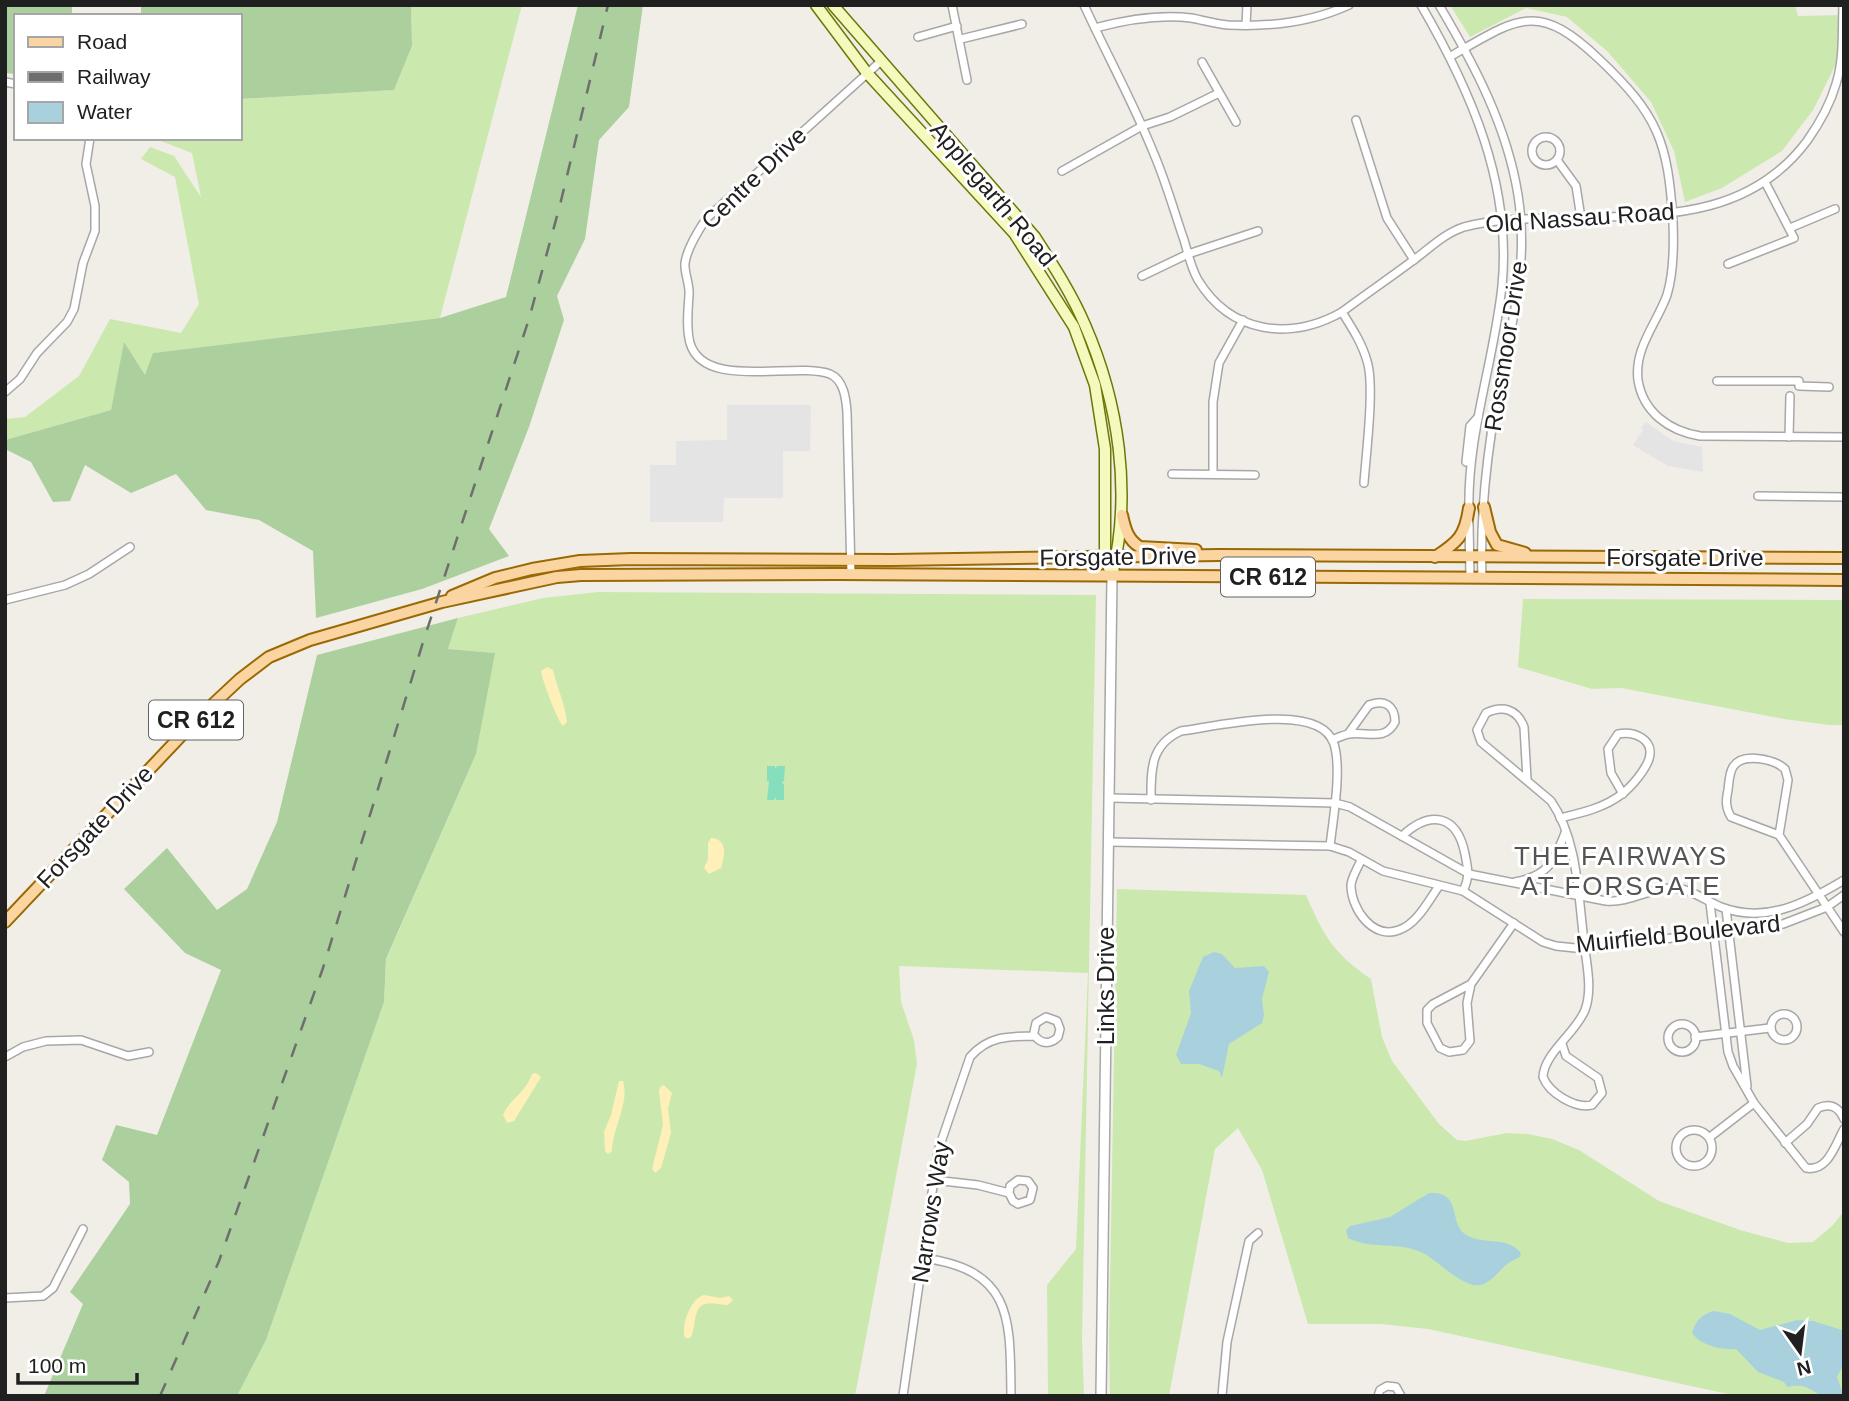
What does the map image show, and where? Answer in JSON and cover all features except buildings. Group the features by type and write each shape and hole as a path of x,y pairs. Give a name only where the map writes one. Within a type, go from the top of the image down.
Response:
{"main road":[{"name":"Applegarth Road","path":"816,5 867,73 1014,233 1074,327 1095,385 1105,449 1105,557 1112,576"},
{"name":"Applegarth Road","path":"833,5 1035,237 1078,310 1094,346 1112,408 1121,470 1122,515 1112,576"},
{"path":"1484,507 1490,532 1497,545 1548,558"},
{"path":"1435,557 1458,541 1466,526 1469,508"},
{"path":"1122,515 1129,537 1140,547 1186,549 1219,555"},
{"name":"Forsgate Drive","path":"442,602 495,578 580,561 631,559 849,560 1219,555 1844,558"},
{"name":"Forsgate Drive","path":"5,922 195,721 249,671 269,657 310,639 442,602 557,577 851,574 1844,580"}],"street":[{"path":"952,5 967,80"},
{"name":"Old Nassau Road","path":"1084,5 1155,155 1198,279 1218,304 1260,327 1293,330 1325,321 1342,312 1440,240 1461,228 1521,219 1672,214 1709,207 1765,182 1796,155 1817,127 1840,87"},
{"path":"1246,25 1247,5"},
{"path":"1095,28 1125,20 1153,18 1189,18 1225,25 1283,23 1315,18 1349,5"},
{"name":"Rossmoor Drive","path":"1421,5 1451,56 1488,148 1498,191 1501,221 1502,285 1468,477 1476,578"},
{"name":"Rossmoor Drive","path":"1439,5 1486,88 1505,142 1518,194 1521,219 1520,286 1493,425 1476,558"},
{"path":"1840,87 1843,5"},
{"path":"1451,56 1506,25 1527,20 1560,26 1576,37 1641,103 1656,129 1665,151 1670,176 1674,242 1667,293 1639,358 1638,376 1643,396 1656,416 1683,433 1700,436 1844,437"},
{"path":"961,40 1022,24"},
{"path":"918,37 957,26"},
{"name":"Centre Drive","path":"851,574 848,412 846,396 839,382 831,374 816,372 725,370 709,365 696,354 690,344 690,289 685,262 696,234 706,219 880,62"},
{"path":"1202,62 1236,122"},
{"path":"1062,171 1142,127 1170,117 1219,93"},
{"path":"1356,120 1387,218 1414,260"},
{"path":"1544,136 1554,139 1561,150 1557,160 1547,165 1537,162 1532,151 1536,140 1544,136"},
{"path":"5,392 20,379 37,353 67,322 74,309 83,263 95,231 95,206 86,164 90,140"},
{"path":"1557,160 1576,186 1581,218"},
{"path":"1728,264 1794,238 1765,182"},
{"path":"1790,228 1835,209"},
{"path":"1142,276 1188,254 1258,231"},
{"path":"1502,285 1520,286"},
{"path":"1342,312 1358,337 1368,364 1370,384 1364,482"},
{"path":"1213,474 1213,402 1219,363 1243,320"},
{"path":"1717,381 1799,381 1799,386 1829,387"},
{"path":"1789,436 1790,396"},
{"path":"1478,420 1493,425"},
{"path":"1172,474 1255,475"},
{"path":"1758,496 1844,497"},
{"path":"5,600 65,585 89,574 130,547"},
{"name":"Links Drive","path":"1101,1396 1112,576"},
{"path":"1332,740 1348,734 1378,735 1387,732 1395,722 1394,711 1383,702 1368,705 1348,734"},
{"path":"1527,779 1524,727 1521,719 1517,713 1505,709 1486,713 1477,730 1481,742 1551,801 1565,832 1575,869 1589,989 1586,1007 1562,1045 1545,1062 1543,1077 1552,1091 1580,1107 1592,1105 1602,1093 1601,1082 1566,1056 1562,1045"},
{"path":"1151,800 1154,757 1164,741 1181,731 1263,720 1294,719 1310,723 1326,732 1332,740 1336,758 1330,846"},
{"path":"1560,818 1592,810 1623,794 1648,762 1650,755 1646,741 1630,732 1618,734 1608,748 1611,773 1623,794"},
{"path":"1779,835 1788,780 1785,769 1773,762 1749,758 1739,761 1731,770 1726,801 1728,812 1736,820 1779,835 1844,932"},
{"name":"Muirfield Boulevard","path":"1110,798 1335,803 1350,807 1469,874 1616,902 1658,890 1677,888 1726,909 1759,913 1783,911 1844,880"},
{"path":"1402,836 1424,820 1447,822 1462,841 1469,874 1463,891"},
{"path":"1510,883 1538,876 1550,865 1565,832"},
{"name":"Muirfield Boulevard","path":"1109,842 1330,846 1349,852 1383,872 1463,891 1543,942 1556,946 1585,948 1793,922 1827,907 1844,895"},
{"path":"1361,860 1353,878 1353,896 1367,923 1382,931 1398,931 1405,927 1440,886"},
{"path":"1710,903 1732,1032 1748,1091"},
{"path":"1726,909 1732,1066 1754,1103 1800,1164 1812,1169 1826,1163 1844,1129"},
{"path":"1471,984 1433,1004 1427,1010 1427,1023 1440,1048 1449,1052 1462,1050 1470,1041 1467,1003 1471,984 1514,923"},
{"name":"Narrows Way","path":"903,1396 938,1151 970,1057 979,1046 1005,1036 1035,1035 1042,1042 1050,1043 1058,1037 1060,1029 1057,1021 1046,1017 1036,1023 1034,1032"},
{"path":"1695,1037 1770,1028"},
{"path":"5,1057 23,1047 46,1041 81,1040 128,1056 149,1052"},
{"path":"1710,1137 1754,1103"},
{"path":"1784,1143 1807,1124 1818,1108 1829,1105 1835,1107 1844,1119"},
{"path":"1697,1129 1710,1137 1713,1150 1705,1163 1692,1166 1679,1159 1675,1145 1683,1133 1697,1129"},
{"path":"934,1181 978,1185 1009,1193"},
{"path":"5,1297 43,1296 53,1288 83,1229"},
{"path":"1222,1396 1227,1342 1246,1252 1249,1241 1258,1233"},
{"path":"923,1258 944,1260 964,1267 984,1279 1000,1298 1010,1335 1011,1396"},
{"path":"1378,1396 1380,1390 1387,1385 1396,1387 1401,1396"}],"green space":[{"path":"5,5 72,5 72,14 14,14 14,74 5,73"},
{"path":"141,5 411,5 412,46 394,90 242,99 242,14 141,14"},
{"path":"411,5 522,5 440,318 154,353 145,375 125,344 111,410 5,440 5,419 25,417 79,376 110,319 181,333 199,304 175,177 141,159 150,147 174,156 201,197 192,153 158,140 242,140 242,99 394,90 412,46"},
{"path":"578,5 643,5 629,107 599,140 585,239 557,296 564,320 529,427 489,529 509,556 422,589 316,618 313,551 259,520 206,510 176,474 131,493 85,465 70,501 53,502 31,462 5,449 5,440 111,410 124,342 145,375 153,353 440,318 506,297"},
{"path":"1450,5 1795,5 1798,16 1842,15 1841,54 1813,110 1782,151 1722,188 1685,202 1674,151 1651,102 1608,52 1567,17 1526,8 1470,37"},
{"path":"598,592 1096,595 1082,1340 1084,1396 1048,1396 1047,1285 1076,1249 1088,973 899,966 901,1002 914,1040 917,1064 855,1396 237,1396 266,1340 384,1002 386,960 476,754 494,653 448,649 458,618 543,598"},
{"path":"1523,599 1844,600 1844,725 1784,719 1621,688 1592,689 1518,667"},
{"path":"458,618 448,649 495,653 476,754 386,959 384,1002 266,1340 237,1396 44,1396 83,1304 70,1292 130,1204 129,1182 102,1160 116,1125 157,1135 221,970 185,953 124,889 167,848 217,910 247,889 277,822 317,655"},
{"path":"767,766 775,766 775,769 777,766 785,766 782,782 784,800 776,800 776,797 774,800 767,800"},
{"path":"1117,889 1306,895 1331,943 1347,961 1371,979 1382,1037 1392,1061 1439,1124 1457,1140 1507,1133 1552,1139 1579,1150 1659,1201 1740,1230 1788,1243 1813,1242 1832,1226 1844,1211 1844,1396 1737,1396 1428,1329 1381,1324 1308,1324 1262,1170 1238,1128 1215,1149 1169,1396 1110,1396"}],"sand":[{"path":"547,667 553,670 565,708 567,722 563,726 542,676 541,671"},
{"path":"711,838 720,841 724,853 721,868 709,874 704,868"},
{"path":"536,1073 541,1077 514,1121 507,1123 503,1115 506,1109 526,1086 532,1074"},
{"path":"619,1081 623,1081 625,1089 623,1107 612,1151 608,1154 605,1151 604,1132"},
{"path":"664,1085 672,1093 668,1109 671,1133 661,1168 655,1173 652,1169 663,1125 659,1091"},
{"path":"704,1295 720,1298 729,1296 733,1300 728,1305 710,1303 701,1306 696,1314 690,1338 685,1338 684,1326 688,1313 699,1297"}],"shaded area":[{"path":"727,405 811,405 810,451 783,451 783,498 724,498 723,522 650,522 650,465 676,465 676,441 727,440"},
{"path":"1646,422 1673,441 1702,447 1703,472 1668,466 1633,445"}],"water":[{"path":"1214,952 1222,954 1235,968 1264,966 1269,972 1262,999 1262,1023 1229,1044 1222,1078 1219,1071 1199,1064 1181,1064 1176,1055 1191,1013 1189,991 1203,957"},
{"path":"1429,1193 1447,1197 1460,1229 1465,1234 1479,1240 1509,1244 1521,1253 1520,1257 1488,1282 1473,1285 1414,1249 1366,1244 1348,1238 1346,1230 1350,1226 1390,1217"},
{"path":"1714,1311 1730,1314 1760,1330 1797,1320 1813,1321 1842,1330 1844,1364 1837,1377 1844,1396 1820,1395 1801,1386 1787,1387 1784,1382 1758,1372 1736,1349 1718,1348 1701,1341 1692,1333 1693,1329 1700,1319"}],"railway":[{"path":"160,1396 219,1261 323,968 424,639 529,319 560,205 608,5"}],"district":[{"name":"THE FAIRWAYS AT FORSGATE","path":"1621,871"}]}
